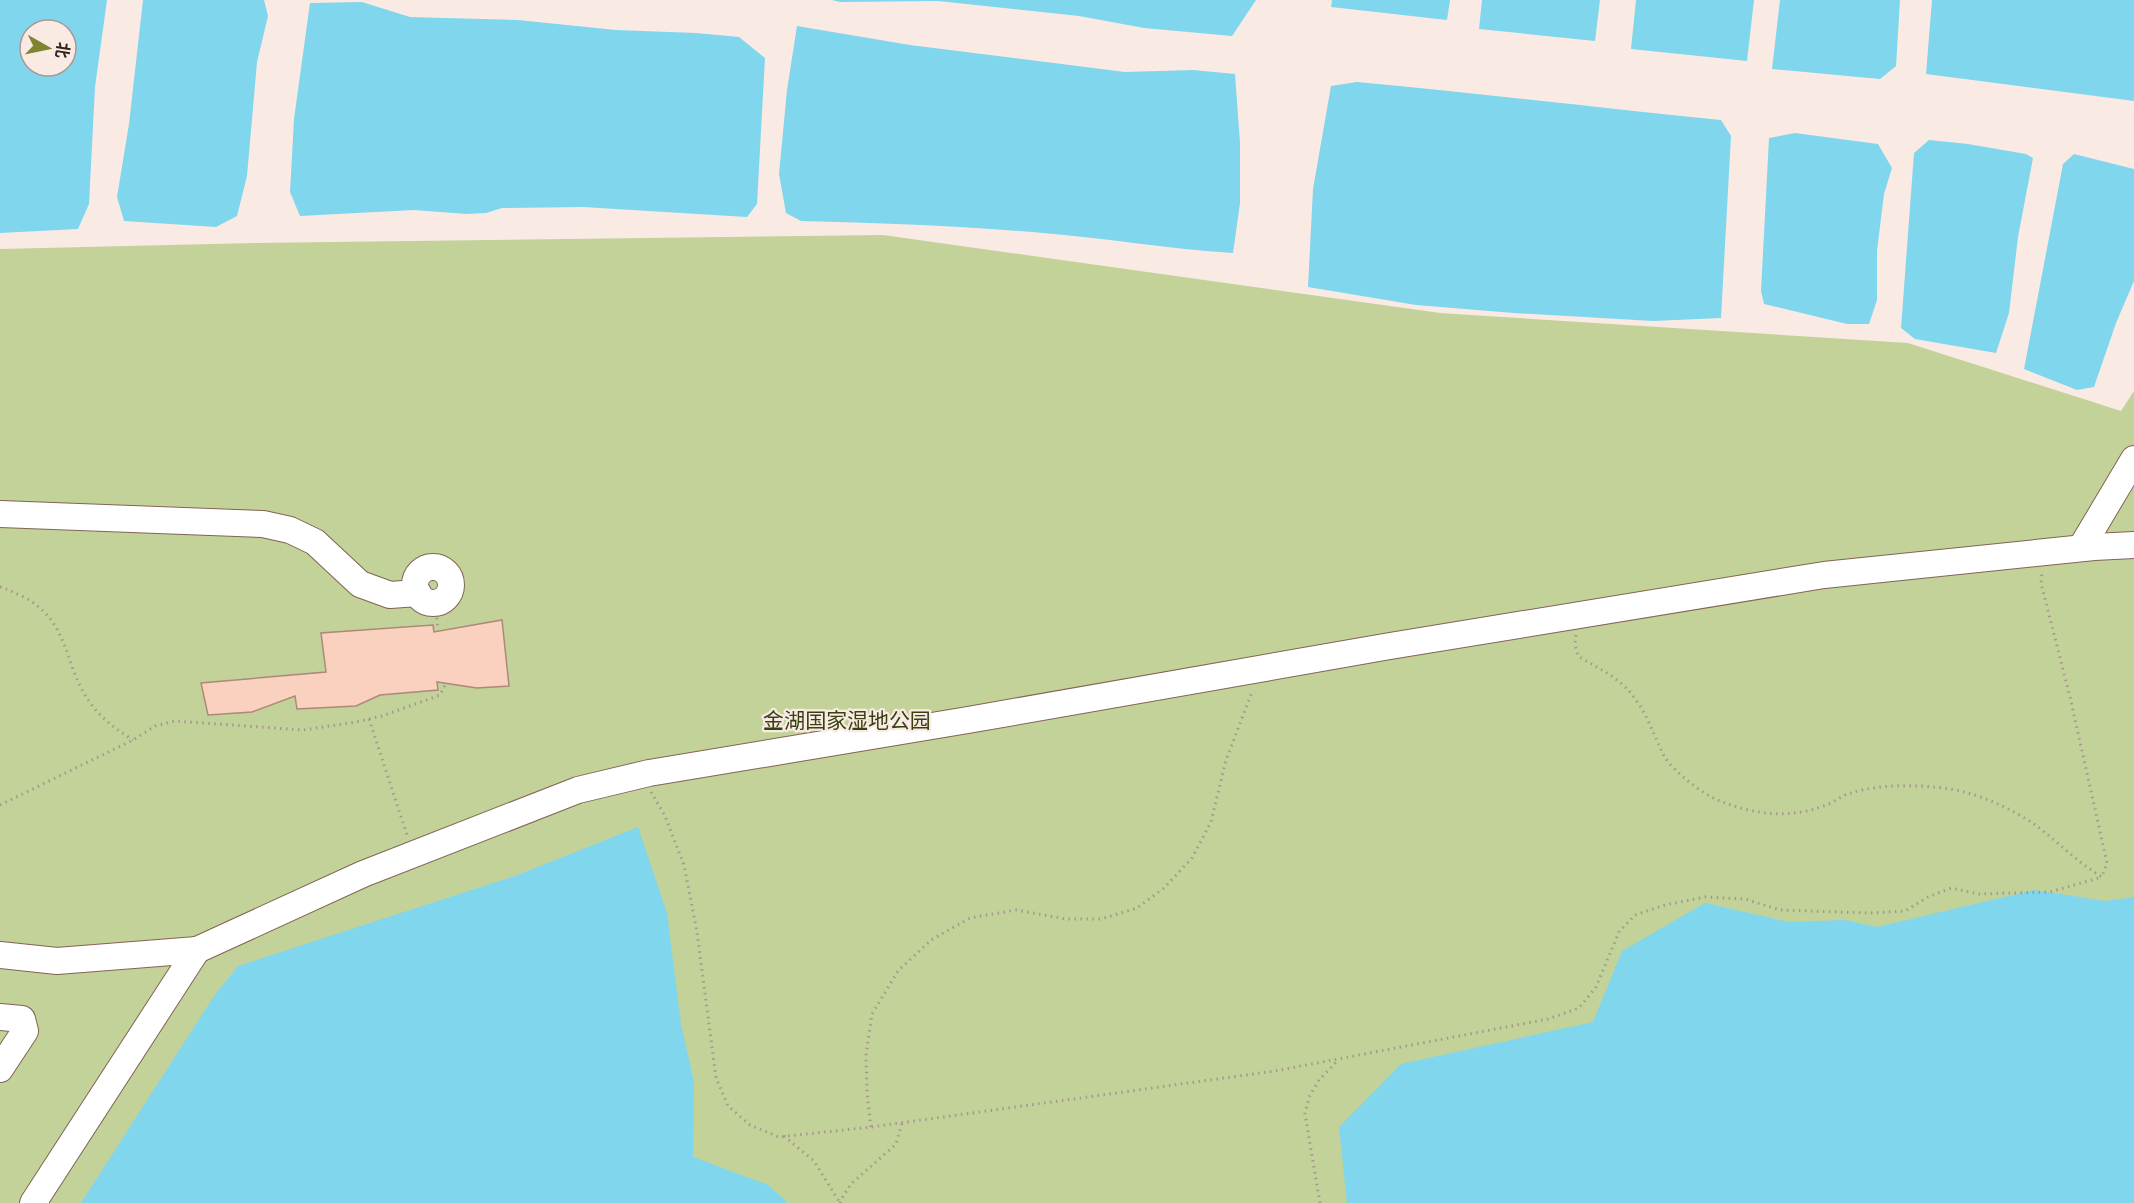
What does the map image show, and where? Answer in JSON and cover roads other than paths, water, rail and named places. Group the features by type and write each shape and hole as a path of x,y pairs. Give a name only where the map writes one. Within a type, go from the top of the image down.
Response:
{"street":[{"path":"2081,548 2134,459"},
{"path":"0,514 263,524 290,530 315,542 360,585 390,595 426,598"},
{"path":"0,955 57,962 197,950 363,874 578,790 641,775 1824,575 2081,548 2134,545"},
{"path":"33,1203 197,950"},
{"path":"0,1017 22,1019 25,1031 0,1069"}],"water":[{"path":"0,0 107,0 95,87 89,204 78,229 0,233"},
{"path":"143,0 264,0 268,16 257,62 247,176 237,216 216,227 124,221 117,197 129,124"},
{"path":"832,0 1256,0 1232,36 1144,28 1079,16 938,1 840,2"},
{"path":"1332,0 1450,0 1447,20 1331,7"},
{"path":"1482,0 1600,0 1595,41 1479,29"},
{"path":"1636,0 1754,0 1747,61 1631,49"},
{"path":"1780,0 1900,0 1896,66 1880,79 1772,69"},
{"path":"1932,0 2134,0 2134,101 1926,74"},
{"path":"362,2 410,17 518,20 616,30 739,37 765,58 757,204 747,217 583,207 502,208 486,213 466,214 414,210 300,216 290,192 294,119 310,3"},
{"path":"797,26 910,45 1125,72 1193,70 1235,74 1240,143 1240,203 1233,253 1013,231 801,221 786,213 779,174 787,90"},
{"path":"1357,82 1721,120 1731,136 1721,318 1653,321 1514,313 1416,305 1308,287 1313,189 1331,86"},
{"path":"1795,133 1878,144 1892,168 1884,194 1877,251 1877,300 1869,324 1847,324 1764,304 1761,291 1769,138"},
{"path":"1929,140 2026,154 2033,158 2018,237 2009,313 1996,353 1915,339 1901,328 1914,153"},
{"path":"2074,154 2134,169 2134,281 2116,323 2094,387 2077,390 2024,369 2063,164"},
{"path":"638,827 667,913 681,1024 694,1082 693,1157 768,1185 788,1203 81,1203 214,996 238,966 515,876"},
{"path":"2034,890 2105,901 2134,897 2134,1203 1347,1203 1339,1127 1401,1064 1593,1022 1622,951 1705,903 1789,922 1845,920 1877,927"}],"park label":[{"name":"金湖国家湿地公园","path":"847,720"}]}
